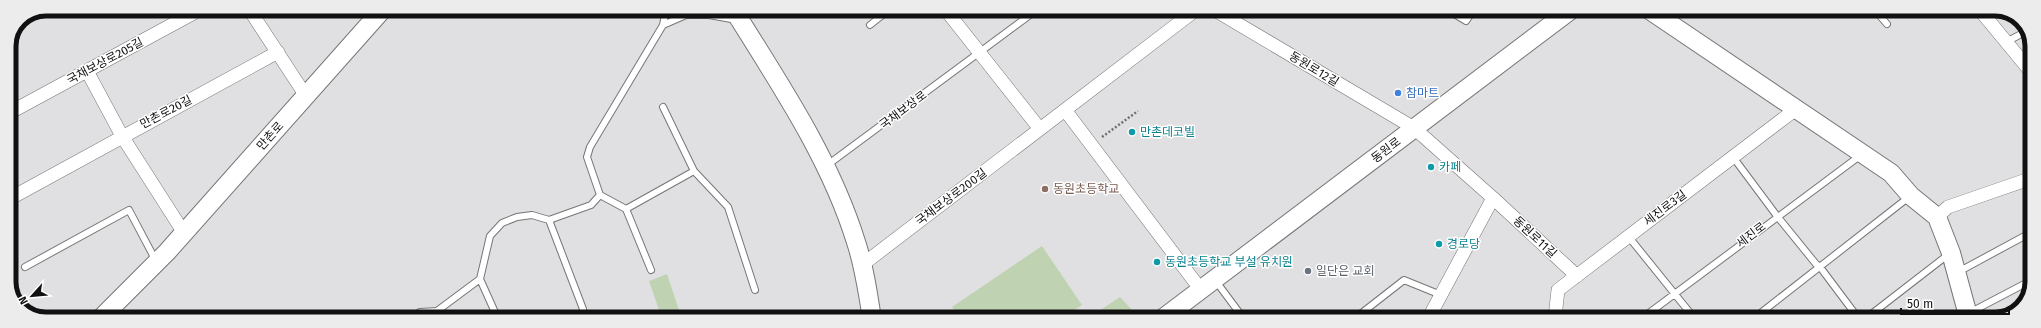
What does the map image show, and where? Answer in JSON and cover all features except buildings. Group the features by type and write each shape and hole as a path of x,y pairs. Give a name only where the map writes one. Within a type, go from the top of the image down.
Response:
{"main road":[{"name":"만촌로","path":"107,312 184,233 377,16"},
{"path":"737,16 781,85 825,167 848,218 856,243 871,312"},
{"name":"동원로","path":"1171,312 1559,16"},
{"path":"1669,17 1796,109 1891,173 1911,196 1937,217 1951,253 1968,312"}],"street":[{"name":"국채보상로205길","path":"16,109 189,16"},
{"path":"254,16 306,96"},
{"path":"951,16 1040,129"},
{"name":"국채보상로200길","path":"862,266 1188,16"},
{"name":"동원로12길","path":"1225,16 1414,128"},
{"path":"1985,16 2025,65"},
{"name":"만촌로20길","path":"16,195 278,52"},
{"path":"86,71 122,136 184,233"},
{"name":"세진로3길","path":"1556,312 1558,290 1796,109"},
{"path":"1065,110 1207,285"},
{"name":"동원로11길","path":"1414,128 1493,198 1576,276"},
{"path":"1937,217 1948,207 2025,180"},
{"path":"1432,312 1493,198"}],"lane":[{"path":"651,270 626,209 600,195 587,157 590,147 663,25 665,16"},
{"path":"663,25 684,16"},
{"path":"870,24 881,16"},
{"path":"980,52 1029,16"},
{"path":"1457,16 1466,22 1470,16"},
{"path":"1880,16 1887,24"},
{"path":"2006,42 2023,33"},
{"name":"국채보상로","path":"825,167 980,52"},
{"path":"663,106 694,171 728,207 755,290"},
{"name":"세진로","path":"1650,312 1776,216 1862,154"},
{"path":"1733,157 1776,216 1820,267 1854,312"},
{"path":"626,209 694,171"},
{"path":"495,312 480,279 490,236 502,223 517,217 532,215 549,220 591,205 600,195"},
{"path":"1762,312 1911,196"},
{"path":"25,267 129,210 157,262"},
{"path":"549,220 583,309 582,312"},
{"path":"1628,236 1689,312"},
{"path":"1956,272 2025,236"},
{"path":"1874,312 1951,253"},
{"path":"420,312 437,311 480,279"},
{"path":"1363,312 1404,280 1441,295"},
{"path":"1976,312 2025,284"},
{"path":"1207,285 1236,312"}],"path":[{"path":"1092,145 1138,110"}],"green space":[{"path":"1042,246 1082,305 1072,312 955,312 952,307"},
{"path":"667,274 680,312 660,312 649,281"},
{"path":"1120,297 1132,310 1129,312 1098,312"}],"place":[{"name":"참마트","path":"1398,93"},
{"name":"만촌데코빌","path":"1132,132"},
{"name":"카페","path":"1431,167"},
{"name":"동원초등학교","path":"1045,189"},
{"name":"경로당","path":"1439,244"},
{"name":"동원초등학교 부설 유치원","path":"1157,262"},
{"name":"일단은 교회","path":"1308,271"}]}
